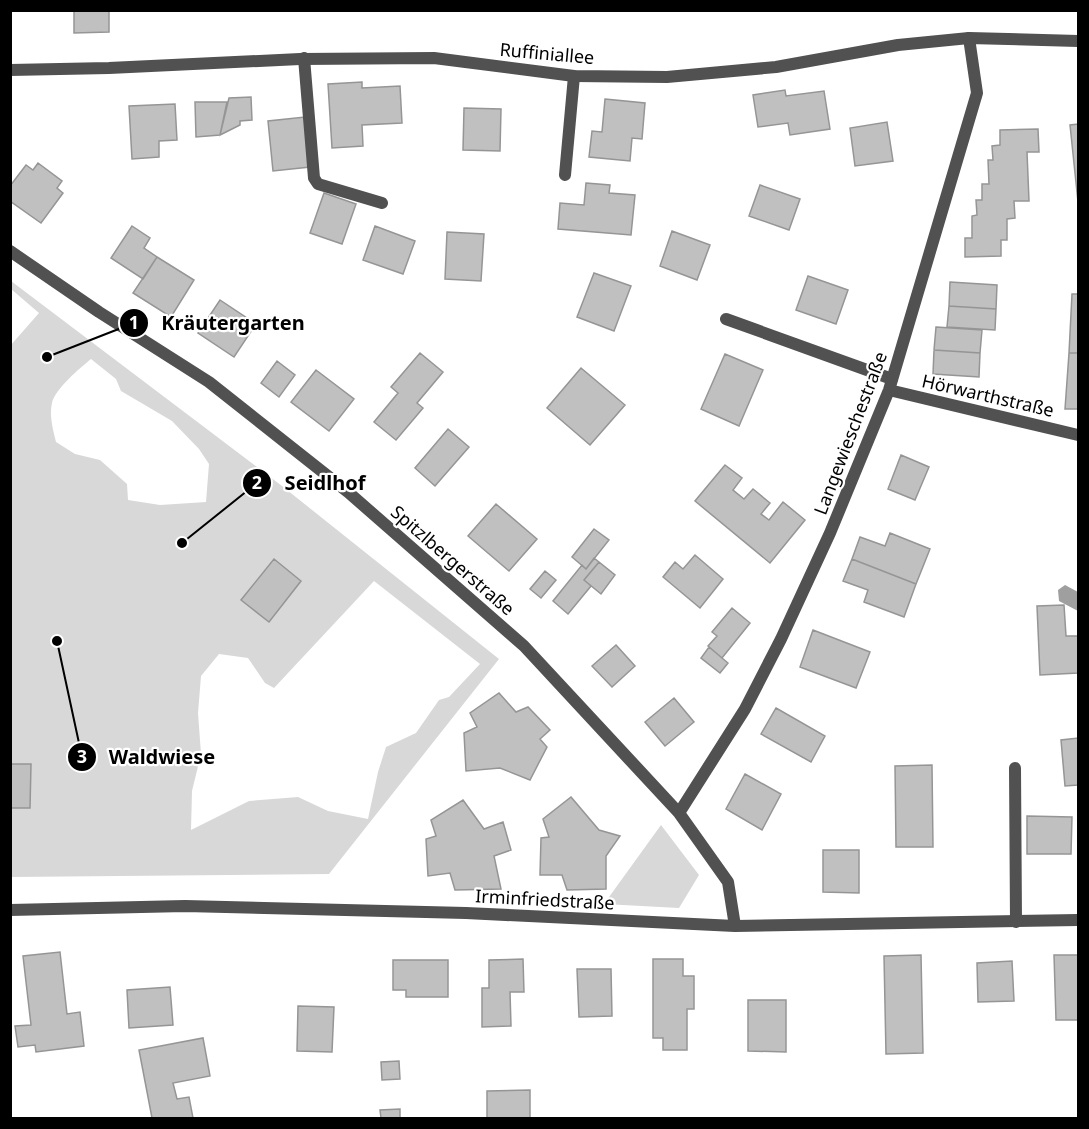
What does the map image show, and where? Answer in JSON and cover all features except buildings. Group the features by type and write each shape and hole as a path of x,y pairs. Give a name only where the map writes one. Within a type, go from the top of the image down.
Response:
{"street":[{"name":"Ruffiniallee","path":"10,70 109,68 304,58 434,58 574,76 667,77 776,67 898,45 969,38 1078,41"},
{"name":"Langewieschestraße","path":"679,813 744,709 781,639 830,532 891,385 977,93 969,38"},
{"path":"304,58 314,178 318,184 382,203"},
{"path":"565,175 574,76"},
{"name":"Spitzlbergerstraße","path":"10,251 99,312 209,382 348,492 524,646 679,813 728,882 735,926"},
{"name":"Hörwarthstraße","path":"726,320 891,385 1078,435"},
{"path":"1015,768 1016,922"},
{"name":"Irminfriedstraße","path":"10,910 185,906 466,913 735,926 1078,920"}],"shaded area":[{"path":"11,281 282,486 499,659 329,874 11,877 10,346 39,313 11,289","holes":["91,359 116,379 121,391 172,421 199,449 209,464 206,502 160,505 128,500 127,484 100,460 75,454 56,442 51,412 54,397 68,379","374,581 480,664 449,697 439,700 416,733 386,747 368,819 328,811 298,797 249,801 191,830 192,791 201,754 198,713 201,676 219,654 248,658 265,683 274,688"]},
{"path":"1065,585 1078,592 1078,611 1059,601 1058,590"},
{"path":"661,825 699,875 679,908 604,904"}],"place":[{"name":"Kräutergarten","path":"47,357"},
{"name":"Seidlhof","path":"182,543"},
{"name":"Waldwiese","path":"57,641"}]}
